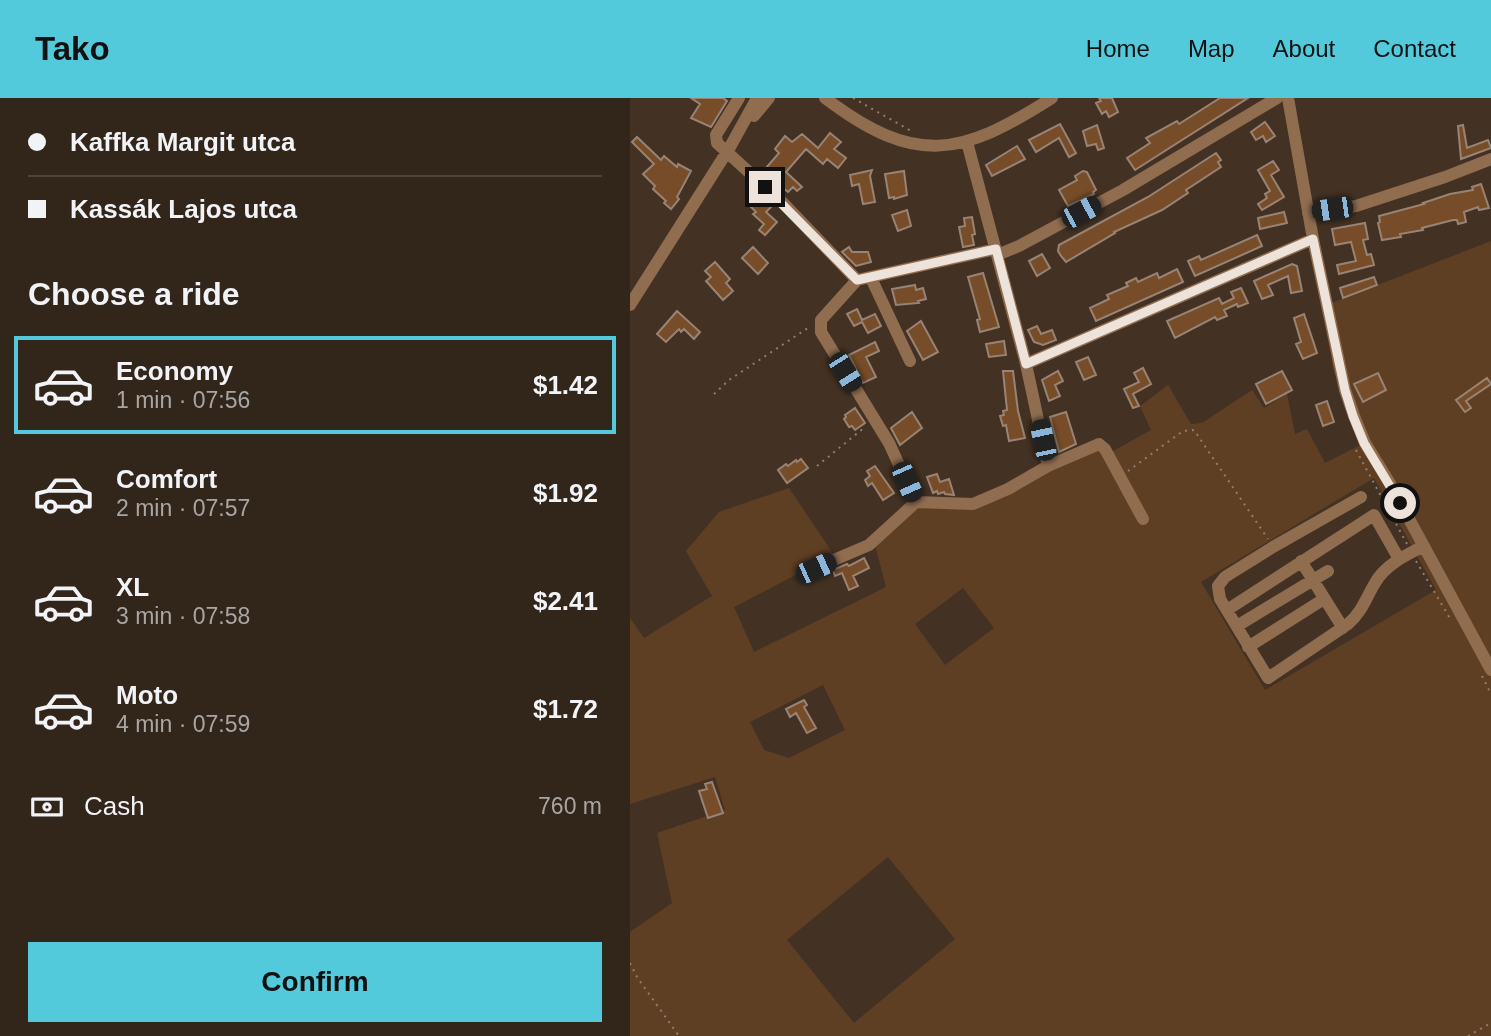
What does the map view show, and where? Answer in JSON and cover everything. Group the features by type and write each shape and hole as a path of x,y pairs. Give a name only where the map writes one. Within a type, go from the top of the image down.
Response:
{"street":[{"path":"739,98 715,138 784,204 857,280"},
{"path":"630,304 728,150 757,98"},
{"path":"728,150 769,98"},
{"path":"818,98 834,102 880,133 906,142 941,146 967,142 1001,129 1052,98"},
{"path":"915,502 889,443 821,332 821,320 857,280 1019,246 1123,190 1277,98"},
{"path":"1288,98 1313,239 1353,416 1364,443 1491,670"},
{"path":"967,142 1026,364 1048,466"},
{"path":"1308,213 1356,205 1445,177 1491,159"},
{"path":"1026,364 1313,239"},
{"path":"871,278 910,361"},
{"path":"816,568 869,545 915,502 973,504 1008,489 1048,466 1100,444 1143,519"},
{"path":"1361,497 1273,547 1220,582 1218,594 1268,678 1343,628 1357,615 1383,572 1399,559 1424,547"},
{"path":"1227,610 1374,515 1399,559"},
{"path":"1301,561 1343,628"},
{"path":"1237,626 1328,571"},
{"path":"1248,647 1324,599"}],"path":[{"path":"853,98 903,127 921,134"},
{"path":"714,394 729,380 821,320"},
{"path":"817,466 874,419"},
{"path":"1125,474 1183,432 1194,430 1273,547"},
{"path":"630,963 679,1036"},
{"path":"1468,1036 1491,1023"}],"shaded area":[{"path":"1491,241 1491,1036 630,1036 630,932 672,903 657,833 725,810 715,777 630,804 630,618 644,638 712,596 686,551 719,512 789,488 834,555 734,607 754,652 886,587 875,545 916,507 976,507 1096,447 1108,454 1151,430 1140,406 1168,385 1191,424 1202,423 1252,390 1264,408 1287,394 1295,434 1307,429 1325,463 1360,445 1333,368 1324,306","holes":["1374,478 1436,590 1265,690 1201,582","963,588 994,628 945,665 915,624","823,685 845,730 789,758 764,750 750,722","888,857 955,939 854,1023 787,940"]}],"building":[{"path":"691,98 723,98 727,101 711,127 691,118 700,104"},
{"path":"1099,98 1112,98 1118,112 1109,117 1106,111 1102,114 1096,103 1101,101"},
{"path":"1220,98 1248,98 1135,170 1127,158 1150,143 1146,138 1177,121 1179,124"},
{"path":"1265,122 1275,136 1266,142 1263,136 1256,140 1251,132"},
{"path":"1060,124 1076,153 1069,157 1059,138 1036,152 1029,140"},
{"path":"1097,125 1104,148 1098,150 1096,144 1087,146 1083,131"},
{"path":"1463,125 1467,148 1488,140 1491,148 1461,159 1458,126"},
{"path":"830,133 841,142 834,149 846,158 838,168 827,159 823,164 806,149 786,172 802,187 797,191 793,187 788,192 765,173 779,153 775,149 785,136 792,142 802,134 818,148"},
{"path":"637,137 661,160 664,156 677,167 678,164 691,171 677,197 679,199 671,209 643,174 654,164 632,142"},
{"path":"1017,146 1025,159 992,176 986,165"},
{"path":"1216,153 1221,160 1218,162 1221,167 1186,190 1188,193 1162,210 1114,232 1066,262 1061,256 1059,245 1148,197"},
{"path":"1273,161 1279,170 1271,175 1284,197 1262,210 1258,204 1267,198 1265,194 1270,191 1258,170"},
{"path":"872,170 870,176 875,202 863,204 859,184 852,186 850,175"},
{"path":"904,171 907,195 889,198 885,174"},
{"path":"1083,171 1087,172 1096,190 1094,194 1068,206 1059,190 1077,180 1075,176"},
{"path":"1481,184 1489,208 1479,210 1478,207 1464,212 1466,222 1458,224 1457,220 1453,220 1400,234 1401,237 1382,240 1379,216 1450,194 1473,190 1472,187"},
{"path":"760,197 771,207 766,212 777,222 765,235 759,230 764,224 753,214 756,212 751,207"},
{"path":"907,210 911,226 898,231 892,215"},
{"path":"1284,212 1287,223 1260,229 1258,218"},
{"path":"972,217 974,245 963,247 959,227 965,226 964,218"},
{"path":"1365,223 1368,239 1363,240 1367,255 1371,254 1374,265 1339,274 1337,265 1356,261 1351,242 1335,245 1332,229"},
{"path":"1257,235 1262,246 1195,276 1188,261 1199,256 1201,260"},
{"path":"753,247 768,263 758,274 742,258"},
{"path":"849,247 852,252 868,252 871,262 856,266 842,252"},
{"path":"1042,254 1050,268 1037,276 1029,261"},
{"path":"715,262 730,279 726,283 733,291 723,300 706,281 711,277 705,271"},
{"path":"1292,264 1297,266 1302,291 1291,293 1288,276 1268,285 1273,295 1262,299 1254,281"},
{"path":"1177,269 1183,282 1096,321 1090,308 1109,299 1107,295 1128,286 1126,283 1136,278 1138,282 1157,273 1159,278"},
{"path":"983,273 999,327 980,332 977,320 980,319 968,277"},
{"path":"1374,277 1377,285 1343,298 1340,288"},
{"path":"915,285 916,290 923,288 926,299 918,301 919,303 896,305 892,289"},
{"path":"1241,288 1248,303 1238,307 1237,304 1224,310 1227,316 1217,320 1215,317 1175,338 1167,321 1219,298 1222,304 1234,298 1231,292"},
{"path":"857,309 862,320 875,314 881,326 868,333 862,322 854,326 847,314"},
{"path":"677,311 700,332 694,339 684,329 681,332 679,329 666,342 657,334"},
{"path":"1304,314 1317,353 1303,359 1296,344 1301,342 1294,318"},
{"path":"921,321 938,352 923,360 907,331"},
{"path":"1037,326 1041,334 1052,330 1056,340 1043,345 1034,342 1028,330"},
{"path":"1004,341 1006,355 989,357 986,344"},
{"path":"875,342 879,351 866,357 876,377 863,383 849,355"},
{"path":"1088,357 1096,375 1084,380 1076,362"},
{"path":"1143,368 1151,384 1133,394 1139,406 1133,408 1124,389 1139,382 1134,373"},
{"path":"1003,371 1013,371 1018,411 1025,438 1009,441 1006,425 1003,426 1000,416 1007,410"},
{"path":"1058,371 1063,381 1055,385 1060,396 1049,401 1042,380"},
{"path":"1282,371 1292,390 1266,404 1256,384"},
{"path":"1378,373 1386,390 1363,402 1354,384"},
{"path":"1487,378 1491,384 1466,401 1471,408 1465,412 1456,400"},
{"path":"1327,401 1334,422 1323,426 1316,405"},
{"path":"855,408 865,423 855,430 852,426 849,427 844,419 845,415"},
{"path":"912,412 922,428 900,445 891,428"},
{"path":"1066,412 1076,444 1059,452 1050,417"},
{"path":"801,459 808,468 787,483 778,470"},
{"path":"875,466 894,493 883,500 872,483 868,486 865,480 870,476 867,471"},
{"path":"937,474 940,482 949,479 954,495 944,492 938,494 937,491 933,493 927,477"},
{"path":"864,558 869,568 853,576 858,586 849,590 842,573 835,576 833,570"},
{"path":"804,700 807,705 804,707 816,728 807,733 796,713 790,717 786,709"},
{"path":"712,782 723,813 708,818 699,791 707,789 705,784"}],"route":[{"path":"765,187 857,280 996,249 1026,364 1313,239 1353,416 1364,443 1400,503"}]}
